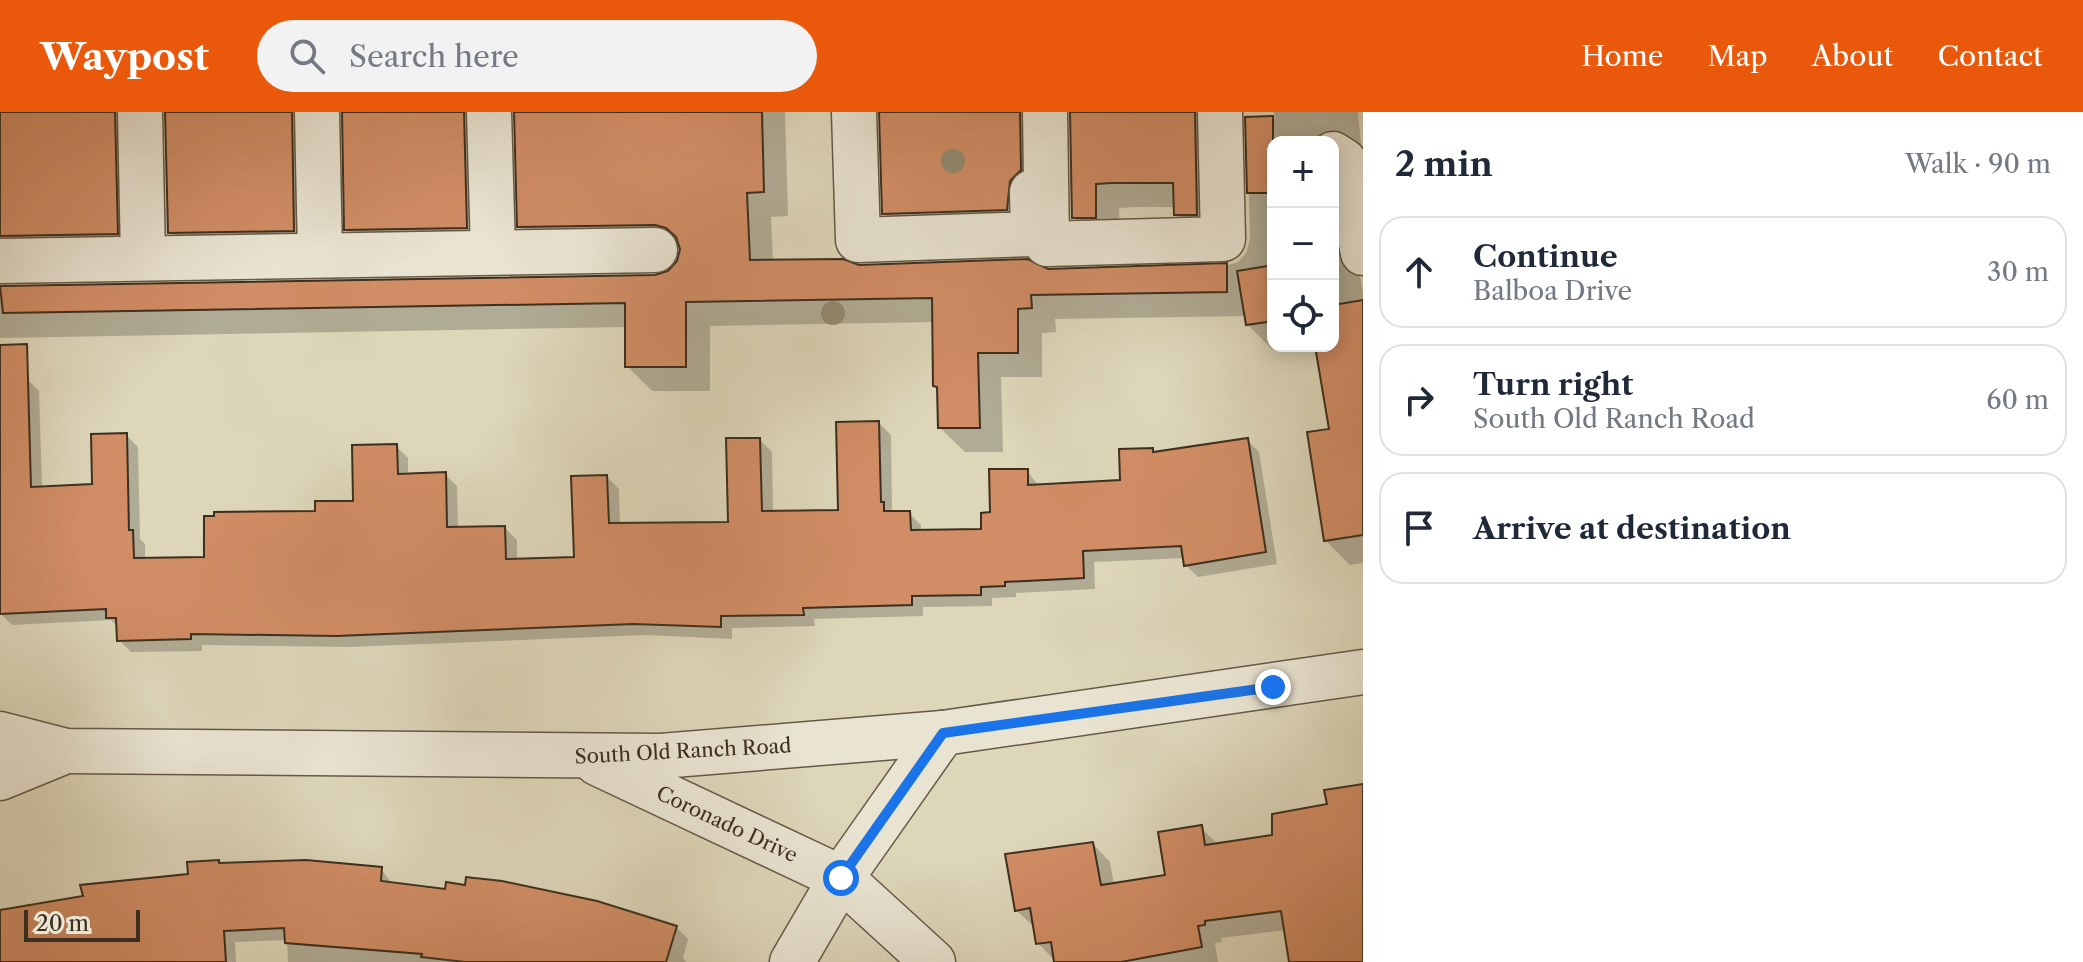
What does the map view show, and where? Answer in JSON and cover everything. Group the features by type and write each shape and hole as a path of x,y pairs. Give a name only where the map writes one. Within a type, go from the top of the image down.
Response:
{"street":[{"path":"140,112 143,258"},
{"path":"317,112 320,255"},
{"path":"489,112 493,251"},
{"path":"854,112 858,240 1033,234 1031,112"},
{"path":"1045,112 1047,244 1223,239 1220,112"},
{"path":"1339,158 1344,161 1363,253"},
{"path":"0,261 655,250"},
{"name":"South Old Ranch Road","path":"0,734 66,751 587,758 661,756 943,733 1363,672"},
{"path":"792,962 841,878 943,733"},
{"path":"0,778 66,751"},
{"name":"Coronado Drive","path":"587,758 841,878 933,962"}],"building":[{"path":"0,112 115,112 118,234 0,236"},
{"path":"165,112 292,112 294,231 168,233"},
{"path":"342,112 464,112 467,228 344,230"},
{"path":"514,112 762,112 764,192 747,193 750,260 843,259 859,265 1028,259 1048,269 1227,263 1227,292 1031,295 1032,308 1018,309 1018,353 978,353 980,428 938,428 937,387 933,386 932,298 686,302 686,367 625,367 625,303 3,313 0,286 655,275 668,271 677,261 680,249 676,237 666,228 655,225 517,227"},
{"path":"879,112 1020,112 1021,170 1010,181 1007,210 882,214"},
{"path":"1070,112 1195,112 1197,215 1174,215 1173,183 1111,183 1096,184 1096,218 1072,218"},
{"path":"1273,116 1273,136 1267,136 1267,193 1247,193 1245,117"},
{"path":"1267,266 1267,322 1246,325 1237,271"},
{"path":"1363,300 1363,535 1324,541 1307,432 1329,429 1316,352 1339,352 1339,304"},
{"path":"27,344 31,487 92,484 91,434 127,433 129,530 133,530 134,558 204,557 204,516 214,516 214,512 315,511 315,501 353,501 352,445 397,444 398,474 446,472 447,527 505,526 506,559 574,557 571,476 607,475 609,523 728,522 726,438 760,438 762,511 838,510 836,422 879,421 881,502 884,502 884,511 910,511 911,530 981,529 981,513 990,512 989,469 1028,469 1028,485 1120,480 1119,449 1153,448 1153,452 1248,438 1266,552 1184,566 1181,546 1083,551 1084,578 1005,582 1005,586 981,587 981,595 912,596 912,605 803,608 804,615 721,616 721,627 633,624 336,636 191,634 191,639 117,641 116,618 106,618 106,609 0,614 0,345"},
{"path":"1363,784 1363,962 1289,962 1281,911 1205,921 1205,925 1198,926 1202,947 1121,962 1054,962 1051,942 1036,944 1030,908 1015,911 1005,854 1093,842 1101,885 1165,875 1158,832 1202,825 1205,845 1272,835 1272,814 1327,804 1324,790"},
{"path":"219,860 219,863 306,860 382,867 381,881 445,889 446,882 465,885 466,877 502,881 597,901 677,926 666,962 465,962 421,957 422,954 285,943 284,928 224,931 226,962 0,962 0,910 83,896 80,885 188,874 187,862"}],"route":[{"path":"841,878 943,733 1273,687"}]}
